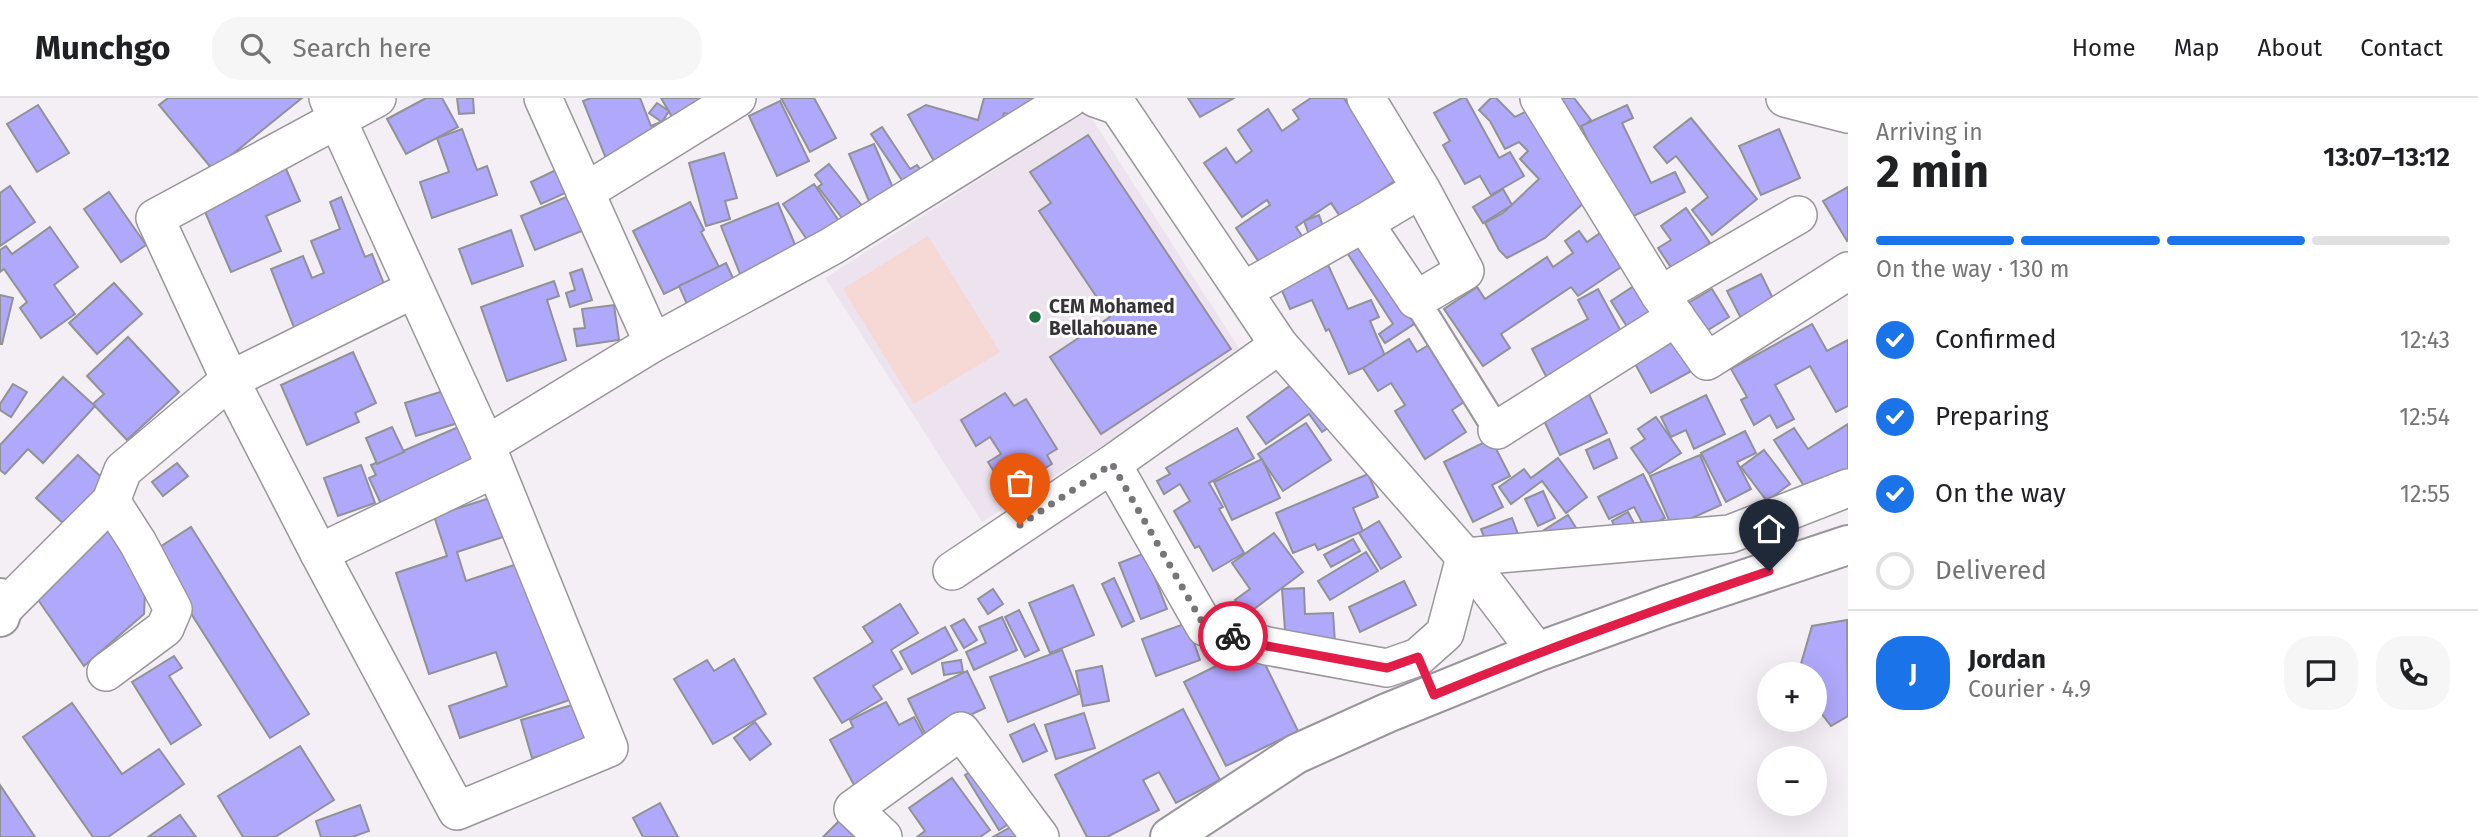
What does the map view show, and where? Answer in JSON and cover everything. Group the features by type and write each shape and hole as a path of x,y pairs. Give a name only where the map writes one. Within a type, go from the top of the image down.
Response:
{"street":[{"path":"333,109 490,457 609,748 457,811 319,554 230,380 155,218 333,109 377,98"},
{"path":"543,98 653,343"},
{"path":"585,192 737,98"},
{"path":"319,554 490,457 653,343 832,246 1070,98"},
{"path":"1095,98 1118,107 1279,345 1465,557 1537,652"},
{"path":"1366,98 1465,271 1416,300"},
{"path":"1539,98 1668,306 1707,361 1848,271"},
{"path":"1797,99 1848,114"},
{"path":"1243,291 1420,190"},
{"path":"1364,223 1497,429 1798,215"},
{"path":"1,608 111,501 123,470 230,380 414,289"},
{"path":"952,571 1112,464 1279,345"},
{"path":"1112,464 1205,627 1267,646 1387,668 1418,657 1445,634 1465,557"},
{"path":"1465,557 1730,534 1848,488"},
{"path":"106,671 166,628 173,609 138,543 111,501"},
{"path":"1170,837 1296,754 1387,713 1537,652 1664,606 1848,545"},
{"path":"1418,657 1434,695"},
{"path":"883,837 853,809 961,731 1040,837"}],"shaded area":[{"name":"CEM Mohamed Bellahouane","path":"1087,111 1244,356 982,522 825,278"},
{"path":"928,236 1000,352 914,404 843,289"}],"building":[{"path":"168,98 302,98 213,170 159,105"},
{"path":"426,98 442,98 458,127 406,154 387,119"},
{"path":"457,98 473,98 474,113 459,114"},
{"path":"591,98 640,98 651,126 665,120 676,146 611,171 583,101"},
{"path":"661,98 699,98 707,112 679,129"},
{"path":"781,98 814,98 836,138 810,152"},
{"path":"984,98 1048,98 1016,116 1004,113 996,141 940,172 908,115 926,105 978,120"},
{"path":"1188,98 1234,98 1200,117"},
{"path":"1311,98 1344,98 1347,103 1354,98 1396,180 1341,218 1331,203 1296,227 1304,239 1263,268 1236,228 1270,205 1267,200 1242,217 1204,163 1226,148 1236,163 1252,151 1238,130 1268,109 1282,131 1299,119 1293,110"},
{"path":"1466,98 1499,158 1510,152 1524,176 1491,195 1480,176 1465,184 1443,145 1450,141 1434,113"},
{"path":"1491,98 1496,98 1515,117 1529,110 1596,192 1545,238 1507,258 1499,250 1485,223 1503,213 1539,179 1520,159 1528,151 1519,142 1505,149 1490,121 1479,110"},
{"path":"1550,98 1574,98 1591,120 1574,134"},
{"path":"780,101 809,161 777,176 749,116"},
{"path":"657,103 669,111 662,122 649,113"},
{"path":"38,105 69,153 37,172 7,124"},
{"path":"1627,105 1633,118 1622,123 1651,183 1675,172 1685,192 1625,220 1581,126"},
{"path":"1691,118 1757,199 1712,235 1692,210 1708,197 1676,156 1667,163 1654,147"},
{"path":"882,127 910,169 917,165 926,177 908,189 871,134"},
{"path":"462,129 477,170 487,166 497,195 432,218 420,182 449,172 437,138"},
{"path":"1779,129 1800,178 1761,195 1739,146"},
{"path":"1088,135 1231,349 1101,434 1050,357 1110,317 1039,211 1051,203 1030,172"},
{"path":"874,144 900,204 875,215 849,154"},
{"path":"724,153 737,198 725,201 730,219 706,226 689,163"},
{"path":"283,162 300,201 266,216 281,251 231,272 199,198"},
{"path":"829,164 875,222 856,236 818,187 822,184 815,175"},
{"path":"566,165 576,188 541,204 531,182"},
{"path":"814,184 845,230 814,250 783,204"},
{"path":"10,186 35,222 0,246 0,193"},
{"path":"590,187 604,222 535,250 521,216"},
{"path":"1848,187 1848,240 1847,241 1823,201"},
{"path":"1503,189 1512,205 1483,223 1473,207"},
{"path":"109,192 146,245 121,262 84,209"},
{"path":"341,197 365,257 372,254 388,294 295,330 271,269 303,256 312,278 324,273 311,241 340,229 330,202"},
{"path":"690,202 704,230 701,232 719,267 664,294 633,231"},
{"path":"778,203 802,262 744,284 721,226"},
{"path":"1376,207 1417,268 1431,313 1385,343 1379,334 1393,324 1335,234"},
{"path":"1686,208 1710,243 1672,269 1658,248 1671,240 1661,226"},
{"path":"1319,215 1325,232 1310,237 1304,221"},
{"path":"1616,222 1639,255 1578,296 1571,287 1501,334 1510,348 1483,366 1444,309 1477,287 1485,299 1547,257 1553,267 1573,253 1565,241 1579,231 1587,242"},
{"path":"50,227 78,267 54,285 75,314 41,338 20,308 27,302 4,269 0,272 0,250 6,246 12,254"},
{"path":"511,230 523,266 472,284 459,249"},
{"path":"1324,256 1348,309 1371,300 1379,317 1370,321 1386,358 1349,374 1329,329 1326,331 1312,300 1290,309 1276,277"},
{"path":"726,263 738,289 690,311 679,286"},
{"path":"582,269 592,300 570,307 566,293 575,290 570,273"},
{"path":"1652,274 1678,314 1636,341 1611,301"},
{"path":"1761,274 1780,313 1747,330 1727,291"},
{"path":"554,281 559,296 547,300 566,360 507,381 481,307"},
{"path":"114,283 142,314 97,354 69,323"},
{"path":"1598,289 1629,346 1552,388 1532,349 1588,319 1578,300"},
{"path":"1712,289 1729,317 1700,335 1683,306"},
{"path":"0,295 13,298 2,344 0,344"},
{"path":"614,305 619,340 577,346 574,329 585,328 582,309"},
{"path":"1812,324 1827,351 1848,340 1848,406 1836,412 1810,366 1775,385 1794,419 1777,428 1770,415 1754,425 1741,400 1747,397 1731,369"},
{"path":"128,337 179,392 127,440 93,404 104,394 87,376"},
{"path":"1442,337 1467,400 1452,410 1466,432 1425,459 1395,411 1405,405 1391,383 1378,391 1363,368 1409,339 1417,352"},
{"path":"1681,337 1697,368 1651,393 1634,362"},
{"path":"353,352 376,403 355,413 359,422 307,445 281,385"},
{"path":"1306,374 1340,420 1322,432 1309,414 1266,444 1247,417"},
{"path":"63,377 95,406 43,463 28,449 5,474 0,470 0,445"},
{"path":"13,384 27,392 11,417 0,410 0,404"},
{"path":"450,389 461,422 416,436 405,403"},
{"path":"1587,390 1607,433 1560,455 1540,412"},
{"path":"1005,393 1014,406 1026,399 1057,449 1047,455 1052,464 1019,484 1015,478 1003,486 988,462 1001,454 990,437 976,446 961,420"},
{"path":"1706,395 1725,434 1694,449 1686,430 1671,437 1661,417"},
{"path":"1656,417 1681,453 1649,474 1631,448 1645,439 1638,429"},
{"path":"1306,423 1331,460 1283,491 1258,454"},
{"path":"465,424 482,462 382,506 369,478 376,475 371,465"},
{"path":"1848,424 1848,470 1810,495 1774,440 1794,428 1808,449"},
{"path":"392,427 404,452 377,464 366,438"},
{"path":"1237,428 1254,458 1209,483 1223,507 1219,509 1244,553 1213,571 1199,546 1195,548 1174,511 1190,501 1180,484 1164,494 1157,481 1170,474 1166,468"},
{"path":"1745,431 1756,453 1737,462 1751,489 1726,502 1701,453"},
{"path":"1491,439 1510,476 1492,485 1503,507 1473,522 1444,462"},
{"path":"1609,439 1617,458 1594,469 1586,450"},
{"path":"1764,450 1790,484 1767,501 1741,467"},
{"path":"78,455 122,497 81,540 36,498"},
{"path":"1700,455 1721,505 1672,527 1650,476"},
{"path":"1558,458 1587,497 1566,513 1542,481 1511,504 1499,487 1524,469 1531,478"},
{"path":"1262,459 1280,498 1232,520 1214,482"},
{"path":"177,463 188,476 163,496 152,482"},
{"path":"361,465 375,503 338,516 324,478"},
{"path":"1368,474 1378,497 1353,508 1363,531 1318,550 1315,544 1293,553 1276,513"},
{"path":"1643,474 1665,518 1645,528 1634,507 1609,519 1598,497"},
{"path":"1543,491 1555,518 1538,526 1525,499"},
{"path":"502,494 515,533 457,552 466,581 538,557 584,695 460,738 449,706 507,686 496,652 429,674 396,573 447,556 434,516"},
{"path":"1628,512 1637,529 1620,538 1612,521"},
{"path":"1568,515 1583,539 1558,554 1544,530"},
{"path":"1512,518 1527,558 1496,569 1481,529"},
{"path":"1379,521 1401,557 1381,569 1359,533"},
{"path":"105,526 146,573 144,614 84,666 34,594"},
{"path":"191,527 309,714 270,738 152,552"},
{"path":"1274,533 1303,572 1246,615 1235,600 1250,589 1232,563"},
{"path":"1353,539 1360,551 1331,567 1324,555"},
{"path":"1366,552 1378,571 1330,600 1318,581"},
{"path":"1145,553 1167,609 1141,619 1119,563"},
{"path":"1114,578 1134,621 1122,627 1102,584"},
{"path":"1404,581 1416,605 1360,632 1349,607"},
{"path":"1073,585 1094,635 1050,653 1029,603"},
{"path":"1304,588 1305,614 1333,613 1335,642 1286,644 1282,589"},
{"path":"993,589 1003,604 988,614 978,599"},
{"path":"900,604 918,633 891,650 902,669 873,686 882,699 842,723 814,678 873,642 863,627"},
{"path":"1019,610 1039,650 1025,657 1005,617"},
{"path":"1002,617 1017,650 974,670 966,652 986,643 979,627"},
{"path":"964,619 977,640 964,648 951,626"},
{"path":"1847,620 1848,716 1831,726 1827,721 1827,662 1801,662 1812,626"},
{"path":"1187,623 1200,660 1156,676 1142,639"},
{"path":"945,627 957,650 912,674 900,652"},
{"path":"1256,646 1298,731 1226,766 1184,682"},
{"path":"1062,650 1079,694 1008,722 990,677"},
{"path":"174,656 182,668 169,676 201,725 171,744 132,682"},
{"path":"734,659 766,714 713,744 674,679 707,660 714,671"},
{"path":"961,660 963,672 944,675 942,663"},
{"path":"1102,666 1109,701 1083,706 1076,671"},
{"path":"967,671 985,708 926,736 908,699"},
{"path":"886,702 899,725 914,717 936,759 861,798 830,740 853,727 850,720"},
{"path":"72,703 122,774 159,749 184,784 108,837 93,837 23,737"},
{"path":"579,703 590,742 532,758 521,720"},
{"path":"1183,709 1220,780 1176,803 1159,772 1143,780 1159,810 1107,837 1087,837 1055,775"},
{"path":"1084,713 1095,748 1056,759 1045,725"},
{"path":"755,722 771,744 750,760 734,738"},
{"path":"1034,724 1047,751 1023,762 1010,735"},
{"path":"300,746 334,800 275,837 243,837 218,796"},
{"path":"992,759 1026,813 999,830 965,775"},
{"path":"952,778 990,830 980,837 917,837 925,831 909,808"},
{"path":"0,785 35,837 0,837"},
{"path":"660,803 678,837 643,837 633,818"},
{"path":"360,805 369,831 352,837 321,837 316,821"},
{"path":"180,815 196,837 148,837"},
{"path":"1032,815 1045,837 993,837"},
{"path":"839,821 855,837 823,837"}],"way so far":[{"path":"1020,525 1112,464 1205,627 1233,636"}],"place":[{"name":"CEM Mohamed Bellahouane","path":"1035,317"}],"route":[{"path":"1233,636 1267,646 1387,668 1418,657 1434,695 1537,652 1769,571"}]}
